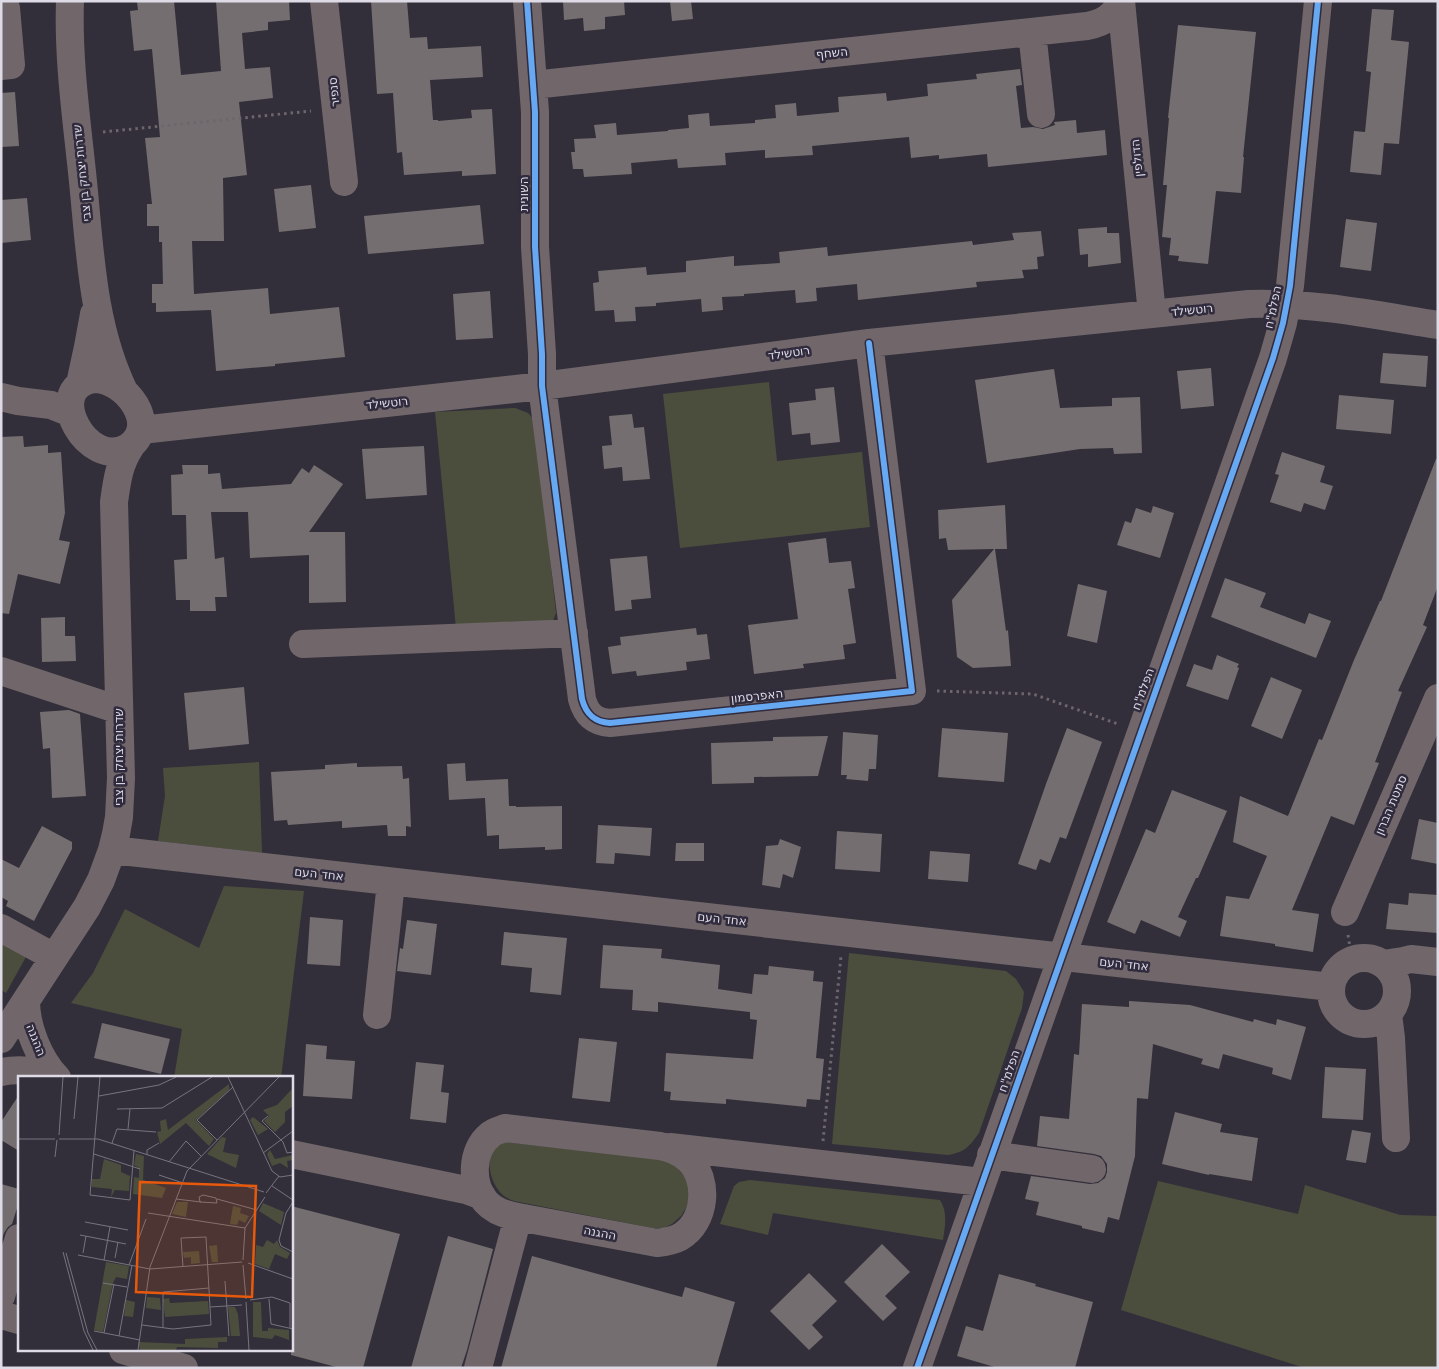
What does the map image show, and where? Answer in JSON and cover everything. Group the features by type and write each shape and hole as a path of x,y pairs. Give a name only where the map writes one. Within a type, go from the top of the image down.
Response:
{"street":[{"name":"שדרות יצחק בן צבי","path":"50,1 70,50"},
{"name":"שדרות יצחק בן צבי","path":"70,1 70,50 95,295 107,349 124,391"},
{"name":"סנפיר","path":"324,1 344,182"},
{"name":"השונית","path":"527,1 535,136 535,247 542,354 542,386"},
{"name":"השחף","path":"533,85 1094,24 1112,15 1121,1"},
{"name":"הדולפין","path":"1121,1 1152,314"},
{"name":"הפלמ\"ח","path":"917,1368 1273,358 1283,323 1290,286 1318,1"},
{"path":"1,8 6,8 11,66 1,66"},
{"path":"1032,32 1041,114"},
{"name":"שדרות יצחק בן צבי","path":"80,384 92,330 95,295"},
{"name":"רוטשילד","path":"136,438 869,343 1249,304 1286,304 1319,307 1438,325"},
{"path":"869,343 912,691"},
{"path":"99,379 114,384 124,391 136,406 140,417 136,438 122,450 101,449 91,444 78,430 71,413 74,392 80,384 89,380 99,379"},
{"name":"האפרסמון","path":"542,386 582,699 589,714 595,719 610,723 912,691"},
{"path":"1,396 18,401 51,406 71,413"},
{"name":"שדרות יצחק בן צבי","path":"1,1039 94,894 112,850 119,817 120,799 114,502 116,484 123,459 136,438"},
{"name":"שדרות יצחק בן צבי","path":"91,444 95,446 106,471 114,502"},
{"path":"303,644 574,633"},
{"path":"1,671 119,710"},
{"name":"סמטת הברון","path":"1345,912 1438,698"},
{"name":"אחד העם","path":"112,850 1331,987"},
{"path":"377,1015 391,882"},
{"path":"1,928 54,957"},
{"path":"1363,958 1383,964 1393,975 1397,990 1396,1000 1388,1014 1380,1020 1360,1024 1350,1021 1341,1015 1331,997 1331,987 1337,972 1348,962 1363,958"},
{"path":"1383,964 1411,958 1438,962"},
{"name":"ההגנה","path":"26,1001 26,1011 34,1040 45,1062 55,1076"},
{"path":"1388,1014 1396,1138"},
{"name":"ההגנה","path":"1,1072 29,1070 52,1076"},
{"name":"ההגנה","path":"424,1182 462,1169 473,1160 485,1139 494,1132 511,1128 982,1182"},
{"name":"ההגנה","path":"292,1154 466,1190 482,1196 496,1210 518,1217 657,1243 674,1240 686,1232 696,1221 702,1200 699,1177 688,1158 676,1150 660,1146"},
{"path":"479,1149 475,1176 476,1184 482,1196"},
{"name":"ההגנה","path":"702,1200 709,1181 717,1171 733,1160 750,1156"},
{"path":"991,1156 1092,1169"},
{"path":"478,1368 518,1217"},
{"path":"1,1296 18,1241"},
{"path":"1,1315 18,1320"},
{"path":"131,1352 184,1368"}],"path":[{"path":"78,135 336,109"},
{"path":"912,691 1033,694 1140,732"},
{"path":"821,1164 843,932"}],"green space":[{"path":"769,382 777,461 862,452 870,527 680,548 663,394"},
{"path":"515,408 528,413 535,421 556,613 553,621 456,628 435,412"},
{"path":"259,762 262,853 158,841 165,796 163,768"},
{"path":"224,886 304,891 281,1076 174,1076 182,1029 71,1003 93,973 125,909 199,948"},
{"path":"1,940 27,955 6,993 1,990"},
{"path":"849,953 1006,971 1016,979 1024,992 1022,1008 979,1133 963,1150 948,1155 832,1144"},
{"path":"504,1142 661,1159 674,1163 685,1177 689,1186 686,1208 681,1216 672,1224 664,1228 652,1228 511,1200 504,1196 496,1187 490,1167 491,1154 497,1146"},
{"path":"750,1180 940,1200 945,1214 943,1240 773,1213 768,1235 720,1224 734,1186 739,1182"},
{"path":"1158,1181 1298,1214 1305,1185 1400,1215 1438,1216 1438,1368 1305,1368 1121,1310"}],"building":[{"path":"174,1 181,75 221,71 216,1 289,1 290,20 268,22 268,30 242,33 245,69 270,67 273,98 239,102 247,175 223,178 224,241 192,241 194,294 268,288 270,314 339,307 345,357 216,371 211,310 156,312 156,303 152,303 152,284 163,284 162,242 159,242 159,226 147,226 147,204 152,204 145,138 160,137 152,49 134,51 130,11 138,10 137,2"},
{"path":"371,1 407,1 410,38 427,37 428,49 481,46 483,77 430,80 433,120 472,118 471,110 492,109 496,174 462,176 462,171 404,175 402,152 397,153 393,93 377,94"},
{"path":"563,1 624,1 625,15 605,17 605,29 584,31 583,18 564,20"},
{"path":"670,1 691,1 693,19 672,21"},
{"path":"1372,9 1394,10 1391,40 1409,42 1399,144 1384,143 1381,175 1350,172 1354,131 1365,132 1371,72 1366,71"},
{"path":"1178,25 1256,32 1241,193 1216,191 1208,264 1178,261 1179,256 1169,255 1171,238 1162,237 1167,185 1163,185 1168,118"},
{"path":"1020,69 1022,85 1016,86 1021,128 1033,127 1043,129 1055,125 1054,122 1076,120 1077,133 1105,130 1107,155 988,167 987,154 939,159 939,155 911,158 909,137 812,146 813,155 765,158 765,150 725,153 726,165 678,168 677,159 631,163 632,174 584,177 583,169 573,169 571,152 575,152 574,139 596,138 594,125 616,123 617,135 668,131 689,128 688,115 709,113 710,126 755,123 755,120 776,118 775,105 796,103 797,116 839,112 838,97 886,93 887,101 928,96 927,84 977,79 976,74"},
{"path":"15,92 19,146 1,147 1,93"},
{"path":"311,185 316,228 279,232 274,189"},
{"path":"27,198 31,240 1,243 1,200"},
{"path":"480,205 484,244 368,254 364,216"},
{"path":"1346,219 1377,223 1371,271 1340,267"},
{"path":"1107,227 1107,233 1119,233 1121,263 1088,267 1088,254 1080,255 1078,229"},
{"path":"1041,231 1044,256 1037,257 1038,269 1022,270 1024,278 976,282 977,287 858,300 857,284 816,288 817,301 796,303 795,290 744,294 744,296 722,297 723,310 702,312 701,299 656,303 656,306 635,307 636,321 615,322 614,310 595,311 593,283 599,282 598,271 646,267 647,275 686,272 686,261 734,256 734,266 780,263 779,252 827,247 828,256 972,241 973,245 1014,240 1012,233"},
{"path":"490,291 493,338 456,340 453,294"},
{"path":"1383,353 1428,356 1426,387 1380,383"},
{"path":"1211,368 1214,406 1181,409 1177,371"},
{"path":"1054,369 1060,408 1112,406 1112,398 1140,397 1142,453 1114,454 1113,448 1080,449 987,463 975,380"},
{"path":"834,387 840,442 811,445 810,433 792,435 789,403 816,400 815,389"},
{"path":"1339,395 1394,400 1391,434 1336,429"},
{"path":"632,414 634,428 644,427 650,479 623,481 622,467 604,469 602,446 612,445 609,416"},
{"path":"23,436 24,447 48,445 48,453 61,452 65,513 59,540 70,542 60,584 18,574 9,614 1,613 1,437"},
{"path":"424,446 427,495 366,499 362,449"},
{"path":"1282,452 1325,466 1320,482 1333,486 1325,510 1304,503 1301,512 1270,502 1279,475 1275,474"},
{"path":"1436,459 1438,459 1438,586 1423,625 1427,627 1398,691 1402,692 1375,762 1379,763 1354,825 1331,816 1292,910 1319,914 1313,952 1220,936 1226,896 1249,899 1267,856 1233,842 1240,796 1288,816 1319,739 1322,740 1354,660 1381,601"},
{"path":"182,465 208,465 208,474 220,473 222,489 291,484 302,468 309,473 314,465 343,484 309,532 345,532 346,602 309,603 309,555 250,558 248,512 211,512 215,559 224,557 227,597 215,597 216,611 190,611 190,600 176,600 174,560 187,559 186,515 172,515 171,475 183,474"},
{"path":"1005,505 1007,549 995,549 1006,631 1008,630 1011,666 973,668 957,657 952,600 994,549 948,550 946,538 939,539 938,510"},
{"path":"1153,506 1174,513 1160,558 1117,545 1125,521 1131,523 1136,508 1151,513"},
{"path":"826,538 829,563 851,561 855,588 848,589 856,643 843,645 845,659 803,664 804,668 754,674 748,625 798,619 788,543"},
{"path":"647,556 651,598 631,600 632,609 615,611 610,559"},
{"path":"1225,578 1266,593 1260,607 1305,624 1309,613 1331,621 1316,658 1211,617"},
{"path":"1078,584 1107,591 1097,643 1067,636"},
{"path":"65,617 65,636 75,636 76,661 42,662 41,618"},
{"path":"696,628 697,635 707,634 710,659 686,662 687,670 637,676 636,671 612,674 608,647 621,645 620,637"},
{"path":"1217,655 1239,664 1228,700 1186,686 1194,664 1212,670"},
{"path":"1271,677 1302,690 1282,739 1251,726"},
{"path":"244,687 249,744 189,750 184,693"},
{"path":"69,710 80,714 86,796 52,798 50,748 43,749 40,712"},
{"path":"942,728 1008,733 1004,782 938,777"},
{"path":"1067,728 1102,742 1066,839 1060,837 1050,863 1040,859 1036,870 1018,864"},
{"path":"843,732 878,735 876,769 869,769 868,781 846,779 847,775 841,775"},
{"path":"828,736 818,776 754,777 754,783 712,784 711,743 773,741 773,737"},
{"path":"357,763 357,767 402,766 403,779 409,778 411,827 406,826 406,836 388,836 387,825 342,828 342,821 288,825 287,820 274,821 271,772 325,769 325,765"},
{"path":"465,763 466,781 508,779 509,806 562,806 562,849 545,850 545,847 499,849 499,835 487,836 485,798 449,800 447,764"},
{"path":"1172,790 1227,811 1198,878 1196,878 1178,917 1187,921 1180,937 1141,920 1135,934 1107,922 1146,829 1155,833"},
{"path":"1419,819 1438,823 1438,864 1411,859"},
{"path":"598,825 652,828 650,856 615,853 614,864 596,863"},
{"path":"42,826 72,842 72,849 34,921 6,906 8,901 1,897 1,859 19,868"},
{"path":"837,831 882,834 880,872 835,869"},
{"path":"780,839 801,847 793,878 783,874 780,888 762,885 766,846 778,845"},
{"path":"676,843 704,843 704,861 675,861"},
{"path":"930,851 970,854 968,882 928,879"},
{"path":"1409,893 1438,895 1438,933 1386,929 1389,903 1408,905"},
{"path":"310,917 343,920 340,966 307,964"},
{"path":"407,920 437,924 431,975 397,971 400,948 403,949"},
{"path":"504,932 567,938 561,995 530,992 532,968 501,965"},
{"path":"603,945 662,949 661,958 720,965 718,989 752,994 754,974 768,975 769,966 814,971 813,981 823,982 816,1058 824,1059 820,1100 807,1099 806,1107 726,1099 726,1104 670,1100 671,1092 664,1091 666,1053 753,1059 757,1020 750,1019 750,1012 658,1002 658,1012 632,1010 633,990 600,988"},
{"path":"1129,1001 1190,1005 1253,1022 1254,1019 1276,1025 1277,1019 1306,1027 1291,1080 1272,1074 1273,1068 1223,1054 1219,1069 1201,1064 1203,1059 1153,1044 1148,1099 1137,1098 1135,1156 1119,1220 1108,1217 1104,1233 1036,1215 1039,1202 1025,1199 1031,1176 1090,1184 1098,1183 1105,1178 1107,1164 1101,1156 1037,1146 1040,1116 1069,1119 1074,1054 1079,1055 1082,1004 1129,1007"},
{"path":"102,1023 170,1039 161,1074 94,1058"},
{"path":"579,1038 617,1042 610,1102 572,1098"},
{"path":"306,1044 327,1046 326,1059 355,1061 352,1099 303,1096"},
{"path":"416,1062 444,1065 441,1092 449,1093 446,1123 410,1119"},
{"path":"1325,1067 1366,1069 1363,1120 1322,1118"},
{"path":"18,1096 18,1150 1,1140 1,1122"},
{"path":"1175,1112 1222,1124 1220,1132 1258,1138 1252,1181 1209,1175 1162,1164"},
{"path":"1352,1130 1371,1133 1366,1163 1346,1160"},
{"path":"1,1184 18,1189 18,1205 12,1224 4,1233 1,1242"},
{"path":"292,1206 400,1234 363,1368 340,1368 291,1355"},
{"path":"448,1236 493,1249 467,1350 461,1368 411,1368"},
{"path":"882,1244 910,1272 885,1296 897,1308 883,1321 844,1282"},
{"path":"532,1256 682,1297 685,1287 735,1302 716,1368 501,1368"},
{"path":"809,1273 837,1301 812,1325 823,1337 809,1350 770,1311"},
{"path":"999,1274 1093,1302 1075,1368 998,1368 957,1356 966,1326 983,1331"}],"cycle path":[{"path":"527,1 535,112 535,247 542,354 542,386 582,699 588,713 595,719 610,723 912,691 869,343"},
{"path":"917,1368 1273,358 1283,323 1290,286 1318,1"}]}
